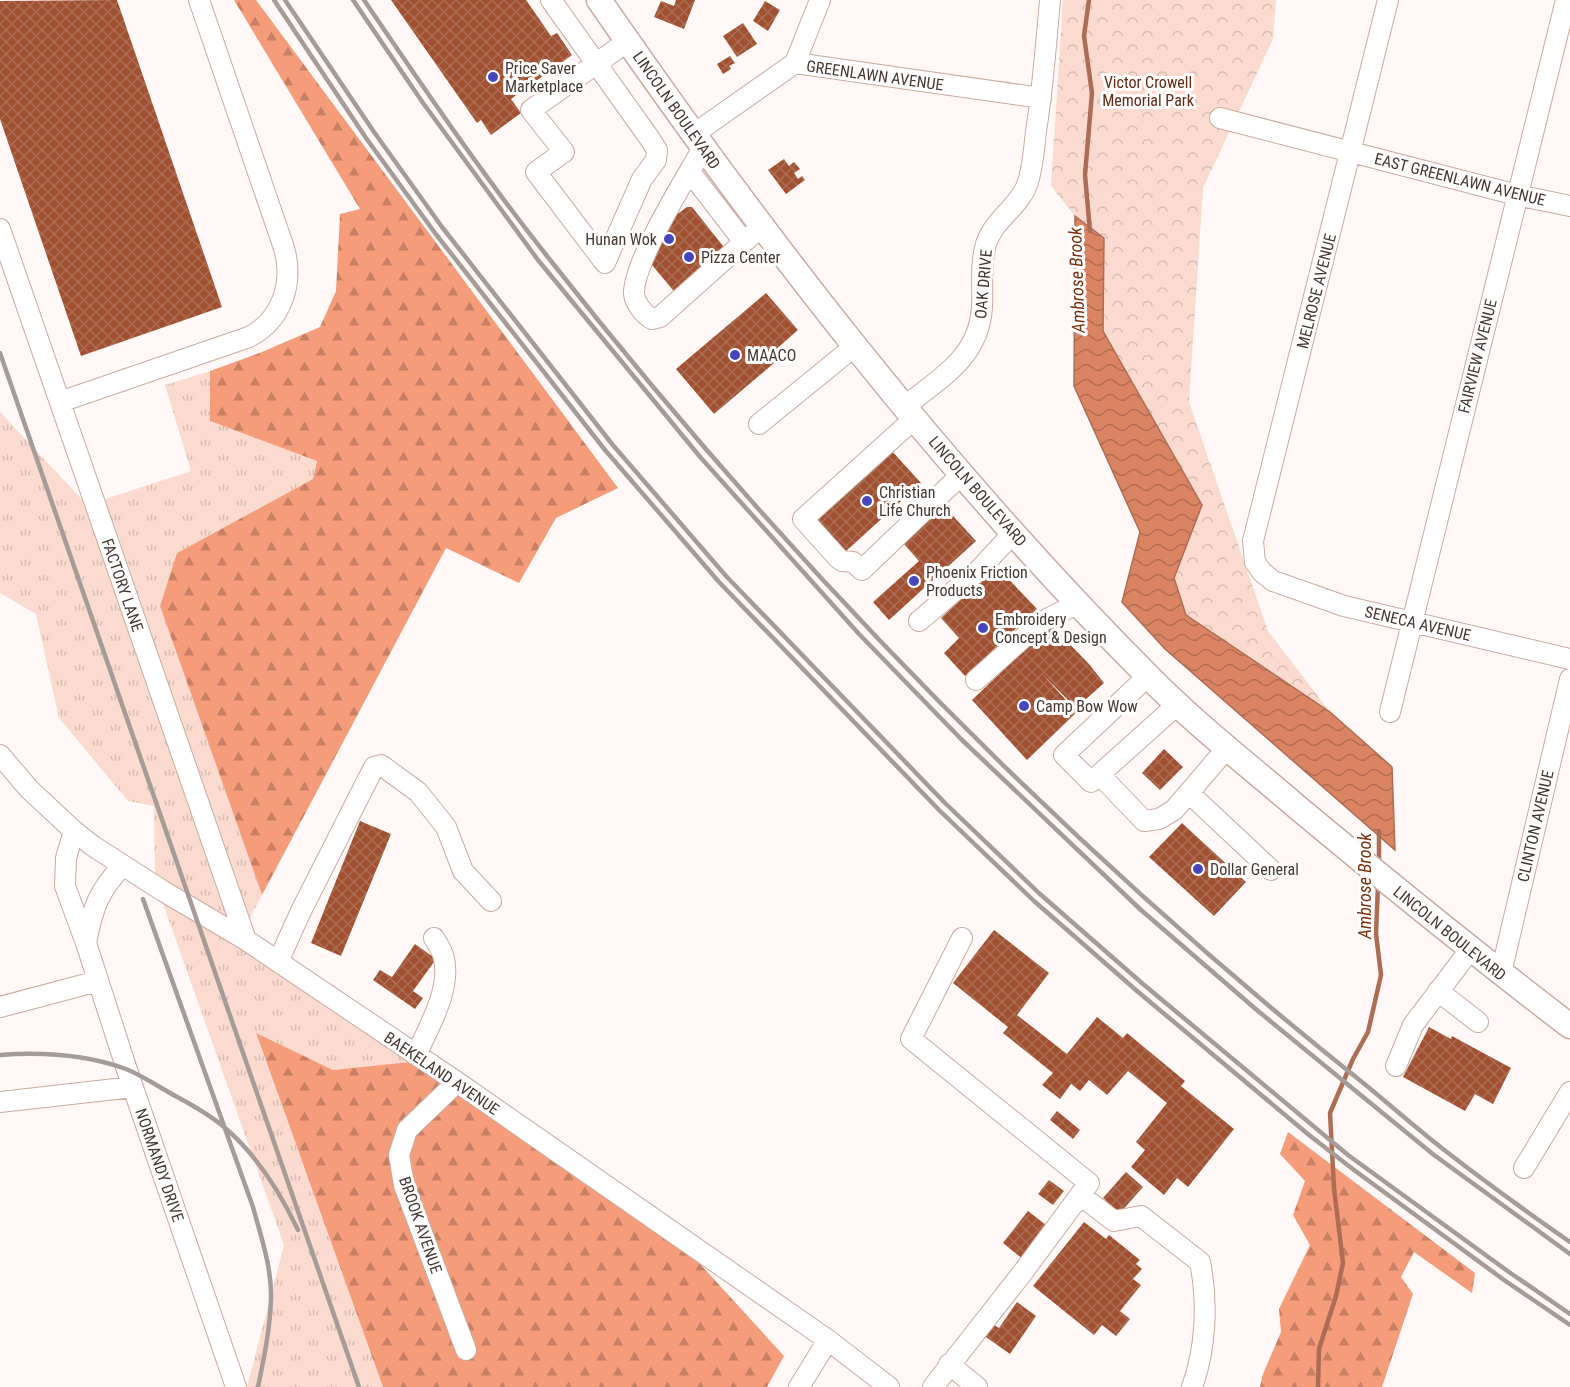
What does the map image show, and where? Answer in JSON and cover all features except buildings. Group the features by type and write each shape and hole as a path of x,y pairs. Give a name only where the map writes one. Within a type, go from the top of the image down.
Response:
{"main road":[{"name":"LINCOLN BOULEVARD","path":"602,2 698,141 753,235 855,346 962,474 1148,676 1227,748 1357,858 1470,951 1570,1026"}],"street":[{"path":"60,402 249,337 271,321 284,298 288,272 284,248 199,0"},
{"path":"551,0 595,64 657,150 656,160 642,179 605,262 536,172 564,152 531,110 595,64 628,41"},
{"path":"795,63 820,0"},
{"name":"OAK DRIVE","path":"962,474 862,570 853,562 842,561 838,558 803,519 882,448 910,413 960,362 976,336 981,320 982,275 987,242 1000,218 1026,188 1030,173 1041,98 1050,0"},
{"name":"MELROSE AVENUE","path":"1269,578 1255,561 1253,541 1388,0"},
{"name":"FAIRVIEW AVENUE","path":"1390,712 1566,0"},
{"name":"GREENLAWN AVENUE","path":"698,141 795,63 1041,98"},
{"name":"EAST GREENLAWN AVENUE","path":"1220,117 1516,195 1570,206"},
{"path":"690,172 753,235 660,316 652,319 646,316 635,299 634,291 641,260 690,172 698,141"},
{"name":"FACTORY LANE","path":"0,229 246,940"},
{"path":"759,424 855,346"},
{"path":"919,621 978,571 1014,532"},
{"name":"SENECA AVENUE","path":"1269,578 1344,606 1570,658"},
{"path":"976,680 1041,622 1079,603"},
{"path":"1148,676 1064,755 1091,782 1178,704"},
{"name":"CLINTON AVENUE","path":"1501,974 1570,679"},
{"path":"1100,774 1144,821 1159,819 1174,810 1227,748"},
{"name":"BAEKELAND AVENUE","path":"0,755 29,789 74,831 163,891 246,940 457,1082 828,1340 889,1387"},
{"path":"278,962 300,913 374,767 381,765 418,792 446,827 463,871 492,901"},
{"path":"1189,793 1271,870"},
{"name":"NORMANDY DRIVE","path":"74,831 66,858 65,886 236,1387"},
{"name":"NORMANDY DRIVE","path":"86,943 92,913 106,884 123,865"},
{"path":"416,1055 438,1008 443,982 445,967 443,953 434,938"},
{"path":"933,1387 1089,1183 911,1039 962,938"},
{"path":"1396,1066 1413,1025 1470,951"},
{"path":"0,1007 98,981"},
{"path":"1438,991 1478,1022"},
{"name":"BROOK AVENUE","path":"457,1082 407,1130 399,1155 404,1185 466,1350"},
{"path":"0,1102 134,1087"},
{"path":"1524,1168 1570,1092"},
{"path":"1080,1195 1114,1221 1141,1216 1200,1262 1204,1285 1203,1334 1192,1387"},
{"path":"800,1387 828,1340"},
{"path":"949,1365 977,1387"}],"green space":[{"path":"234,0 256,0 618,488 556,518 519,583 446,548 262,895 160,606 177,553 313,479 317,461 210,421 210,371 320,327 336,291 340,214 360,209"},
{"name":"Victor Crowell Memorial Park","path":"1063,0 1276,0 1273,39 1203,188 1189,402 1268,631 1330,712 1186,615 1174,578 1202,505 1103,331 1104,238 1075,216 1051,186"},
{"path":"210,371 210,421 317,461 313,479 177,553 160,606 262,895 239,938 419,1061 333,1070 256,1034 383,1387 247,1387 284,1245 155,881 154,806 128,801 59,718 36,614 0,593 0,412 87,505 191,471 165,385"},
{"path":"256,1033 333,1070 419,1061 648,1207 784,1356 767,1387 383,1387"},
{"path":"1288,1132 1475,1273 1472,1293 1414,1252 1401,1277 1413,1294 1382,1387 1260,1387 1263,1374 1281,1332 1279,1309 1310,1245 1293,1215 1305,1181 1280,1154"}],"water":[{"path":"1075,216 1104,238 1103,331 1202,505 1174,578 1186,615 1330,712 1392,767 1395,850 1165,649 1122,602 1140,532 1074,386"}],"waterway":[{"name":"Ambrose Brook","path":"1089,0 1084,36 1092,93 1085,175 1090,231"},
{"name":"Ambrose Brook","path":"1379,831 1379,865"},
{"name":"Ambrose Brook","path":"1318,1387 1319,1349 1336,1296 1343,1263 1334,1188 1330,1113 1353,1059 1368,1032 1381,975 1376,934 1378,885"}],"railway":[{"path":"274,0 366,138 435,233 605,450 719,582 939,810 1034,901 1309,1135 1504,1280 1570,1325"},
{"path":"285,0 374,132 442,227 612,444 726,576 945,803 1040,894 1143,984 1348,1155 1570,1314"},
{"path":"353,0 423,103 538,260 701,458 859,634 961,739 1141,910 1258,1011 1434,1155 1570,1254"},
{"path":"364,0 499,194 639,370 830,588 930,693 1140,894 1249,989 1443,1149 1570,1242"},
{"path":"0,353 359,1387"},
{"path":"143,899 253,1207 265,1253 271,1287 270,1310 258,1387"},
{"path":"0,1055 64,1056 111,1064 137,1074 198,1108 224,1127 257,1161 298,1230"}],"place":[{"name":"Price Saver Marketplace","path":"493,77"},
{"name":"Hunan Wok","path":"669,239"},
{"name":"Pizza Center","path":"689,257"},
{"name":"MAACO","path":"735,355"},
{"name":"Christian Life Church","path":"867,501"},
{"name":"Phoenix Friction Products","path":"914,581"},
{"name":"Embroidery Concept & Design","path":"983,628"},
{"name":"Camp Bow Wow","path":"1024,706"},
{"name":"Dollar General","path":"1198,869"}]}
